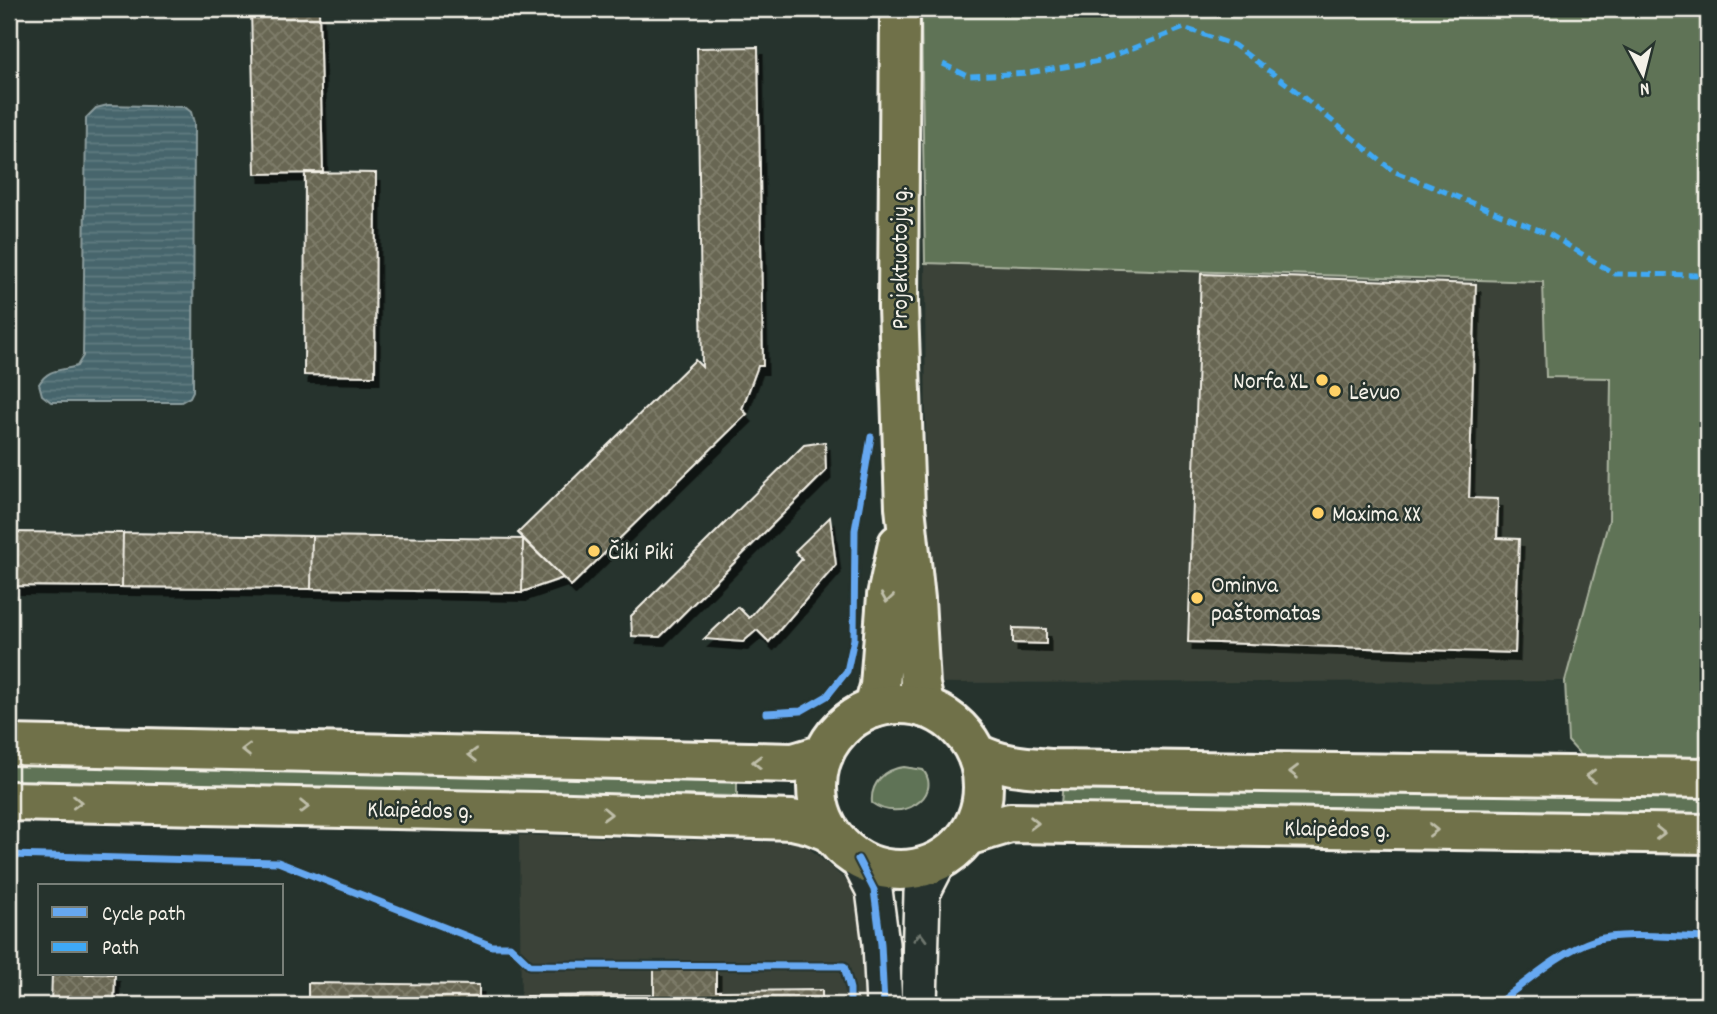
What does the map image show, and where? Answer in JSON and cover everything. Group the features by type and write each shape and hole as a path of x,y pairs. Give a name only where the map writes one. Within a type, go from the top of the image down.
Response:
{"main road":[{"name":"Projektuotojų g.","path":"900,9 898,307 905,507 915,599 920,685 925,708"},
{"name":"Projektuotojų g.","path":"874,708 880,686 887,596 905,507"},
{"name":"Klaipėdos g.","path":"891,705 925,708 955,725 976,753 983,787 976,821 955,849 939,860 907,870 874,866 843,848 830,832 818,802 818,769 824,754 844,726 858,715 891,705"},
{"path":"9,745 794,763 824,754"},
{"path":"976,753 992,761 1015,766 1052,769 1708,778"},
{"name":"Klaipėdos g.","path":"9,801 792,820 830,832"},
{"name":"Klaipėdos g.","path":"967,835 1010,823 1708,834"}],"street":[{"path":"859,859 874,890 880,933 884,1005"},
{"path":"919,1005 922,893 939,860"}],"shaded area":[{"path":"925,263 1543,282 1546,376 1611,377 1609,520 1565,681 927,683"},
{"path":"519,835 803,843 895,923 896,1005 521,1005"}],"green space":[{"path":"921,9 1708,9 1708,762 1585,760 1568,741 1565,681 1609,520 1611,378 1546,377 1543,282 925,263"},
{"path":"9,763 737,777 737,796 9,784"},
{"path":"904,767 923,770 928,780 928,789 923,797 906,809 883,809 872,803 873,789 880,778"},
{"path":"1063,782 1708,794 1708,819 1061,804"}],"water":[{"path":"108,105 185,107 191,112 194,123 193,391 190,397 181,402 51,402 42,395 39,384 46,375 77,366 83,356 86,118 96,108"}],"building":[{"path":"251,9 319,9 323,173 255,174"},
{"path":"758,47 763,366 758,366 742,409 747,414 571,586 518,533 695,360 702,367 697,48"},
{"path":"305,172 376,173 375,376 304,375"},
{"name":"Lėvuo","path":"1201,274 1476,284 1469,498 1498,499 1497,538 1519,539 1515,653 1188,642"},
{"path":"825,442 826,471 660,637 632,636 631,616 804,445"},
{"path":"830,517 836,565 769,642 757,630 743,642 704,639 738,607 749,618 802,559 795,551"},
{"path":"9,532 123,533 122,587 9,586"},
{"path":"123,533 312,536 311,589 122,587"},
{"path":"312,536 523,539 522,593 311,589"},
{"path":"523,539 563,578 522,592"},
{"path":"1013,628 1046,629 1046,644 1013,643"},
{"path":"716,968 716,991 822,990 822,1005 526,1005 526,996 654,995 654,969"},
{"path":"52,976 115,976 114,1005 51,1005"},
{"path":"308,983 479,985 479,1005 303,1005 303,1000 308,1000"}],"marked path":[{"path":"943,64 968,76 1028,73 1100,61 1184,28 1234,45 1291,87 1393,171 1549,234 1615,274 1708,275"}],"cycle path":[{"path":"766,713 801,711 827,696 847,671 854,639 855,530 871,437"},
{"path":"9,855 278,862 492,946 510,946 530,965 844,966 850,989 850,1005"},
{"path":"858,859 874,890 881,944 884,1005"},
{"path":"1495,1005 1555,960 1595,940 1635,935 1708,938"}],"place":[{"name":"Norfa XL","path":"1322,380"},
{"name":"Lėvuo","path":"1335,391"},
{"name":"Maxima XX","path":"1318,513"},
{"name":"Čiki Piki","path":"594,551"},
{"name":"Ominva paštomatas","path":"1197,598"}]}
